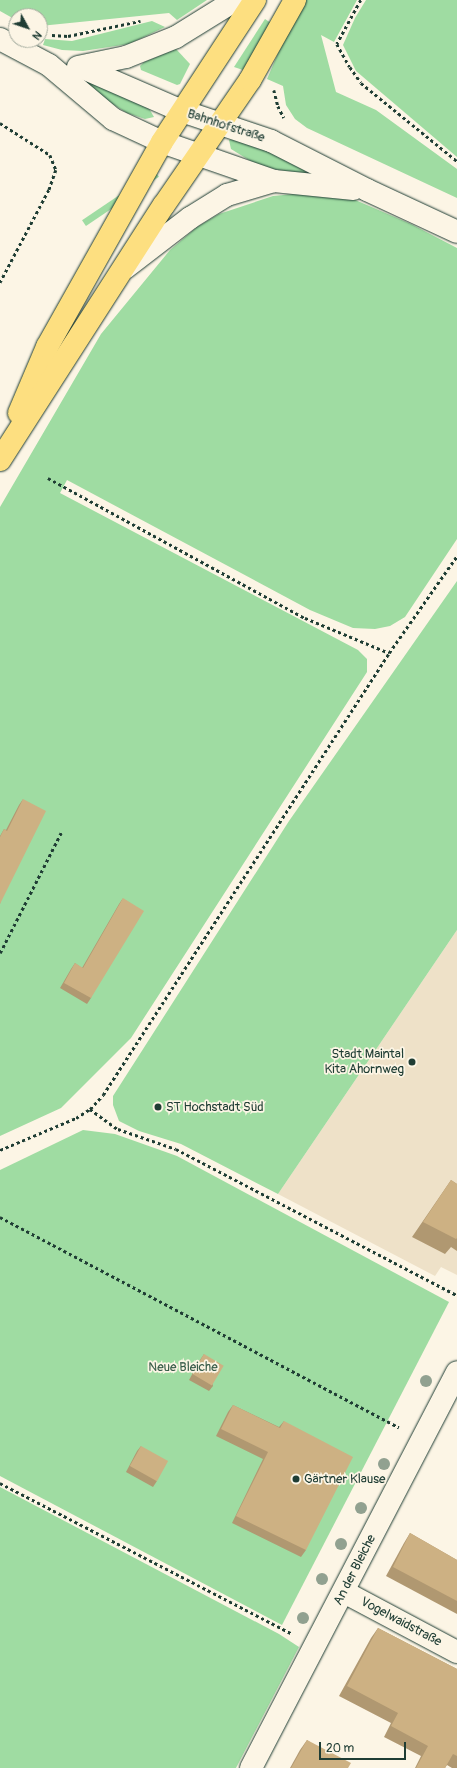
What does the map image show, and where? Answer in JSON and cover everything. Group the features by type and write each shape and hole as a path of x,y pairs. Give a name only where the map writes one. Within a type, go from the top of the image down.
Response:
{"main road":[{"path":"0,456 48,347 162,142 255,0"},
{"path":"0,460 122,270 250,80 295,0"}],"street":[{"name":"Bahnhofstraße","path":"83,68 126,57 176,37 236,0"},
{"name":"Bahnhofstraße","path":"0,39 49,65 113,119 162,142 274,181 367,190"},
{"name":"Bahnhofstraße","path":"49,65 83,68 182,111 271,141 367,190 457,232"},
{"name":"Bahnhofstraße","path":"122,270 190,218 227,196 274,181"},
{"name":"An der Bleiche","path":"251,1768 344,1592 457,1372"},
{"name":"Vogelwaidstraße","path":"344,1592 457,1652"}],"path":[{"path":"361,0 337,44 361,83 457,161"},
{"path":"48,35 68,36 146,20"},
{"path":"0,123 50,156 56,170 49,190 28,225 0,283"},
{"path":"48,478 306,618 389,653"},
{"path":"0,1150 90,1109 115,1080 389,653 457,556"},
{"path":"0,953 61,833"},
{"path":"90,1109 118,1129 176,1149 457,1295"},
{"path":"0,1217 422,1439"},
{"path":"0,1483 316,1645"}],"shaded area":[{"name":"Stadt Maintal Kita Ahornweg","path":"457,930 457,1275 441,1267 435,1276 278,1194"}],"green space":[{"path":"0,0 207,0 177,20 169,13 48,25 48,8 8,8 8,16 0,11"},
{"path":"306,0 357,0 334,42 321,35 336,92 376,110 457,169 457,198 307,128 295,119 286,105 283,86 267,79 279,51"},
{"path":"366,0 457,0 457,157 356,71 343,45 355,18"},
{"path":"265,19 271,23 243,70 234,67"},
{"path":"152,21 165,27 129,44 83,51 62,50 48,46 48,39 72,41"},
{"path":"176,49 190,64 180,84 177,85 141,70 140,66 144,62"},
{"path":"78,77 147,105 154,117 145,119 127,113 77,82"},
{"path":"234,139 250,143 303,167 306,173 303,174 260,167 231,149 229,140"},
{"path":"155,171 159,177 86,226 82,220"},
{"path":"304,193 346,196 411,224 457,248 457,539 405,617 390,626 375,629 353,628 310,610 67,480 60,493 358,650 367,659 367,672 131,1038 61,1108 0,1136 0,507 101,334 170,250 197,227 219,214 273,196"},
{"path":"457,581 457,930 278,1194 181,1144 139,1131 119,1121 113,1105 113,1096 289,821"},
{"name":"Neue Bleiche","path":"83,1130 115,1134 177,1156 449,1302 282,1625 0,1476 0,1170"},
{"path":"0,1487 279,1634 299,1647 236,1768 0,1768"}],"building":[{"path":"23,799 46,811 0,904 0,837 4,829 7,831"},
{"path":"123,898 144,911 91,998 64,983 75,963 83,968"},
{"path":"451,1180 457,1184 456,1239 423,1222"},
{"path":"204,1354 224,1366 212,1386 192,1374"},
{"path":"233,1405 280,1428 284,1421 353,1457 306,1550 236,1516 268,1452 221,1429"},
{"path":"141,1446 168,1461 157,1481 130,1466"},
{"path":"410,1533 457,1560 457,1601 393,1567"},
{"path":"378,1628 457,1669 457,1756 453,1754 445,1768 416,1768 428,1746 391,1726 398,1713 347,1686"},
{"path":"307,1740 351,1763 348,1768 291,1768"}],"place":[{"name":"Stadt Maintal Kita Ahornweg","path":"412,1062"},
{"name":"ST Hochstadt Süd","path":"158,1107"},
{"name":"Gärtner Klause","path":"296,1479"}]}
